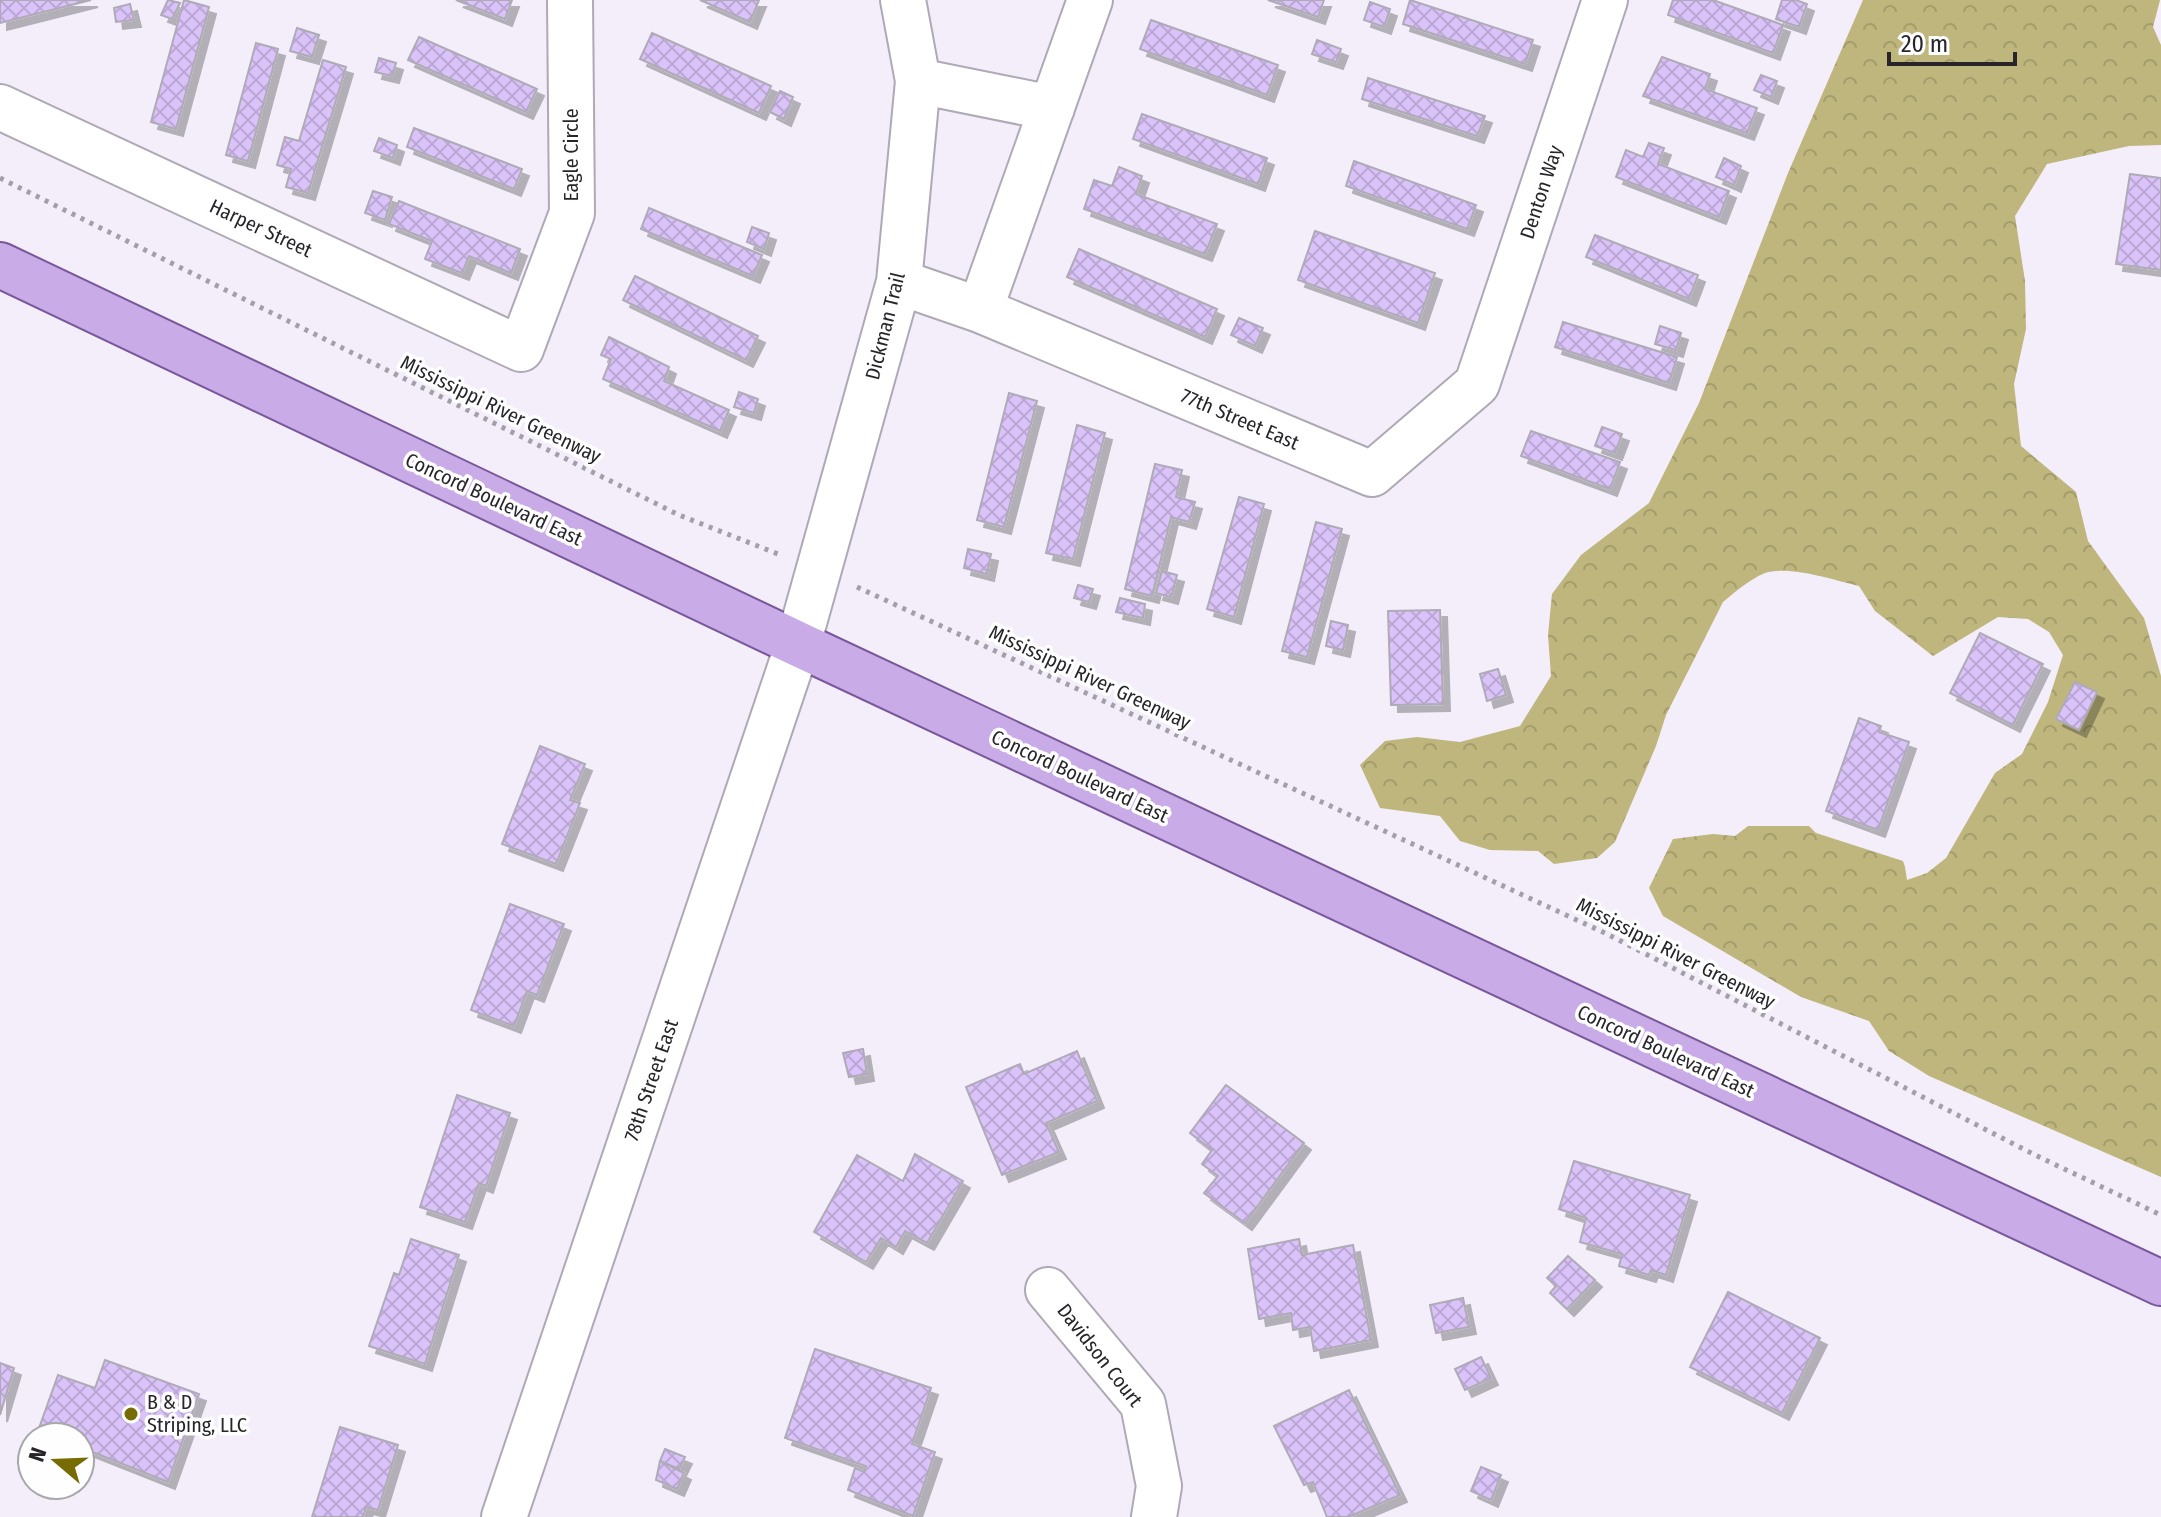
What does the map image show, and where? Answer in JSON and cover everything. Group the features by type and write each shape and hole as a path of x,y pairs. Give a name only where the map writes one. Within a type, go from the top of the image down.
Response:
{"main road":[{"name":"Concord Boulevard East","path":"0,265 798,644 2161,1283"}],"street":[{"name":"Eagle Circle","path":"521,349 572,213 570,0"},
{"name":"Dickman Trail","path":"798,644 899,282 918,81 903,0"},
{"path":"980,310 1090,0"},
{"name":"Denton Way","path":"1477,384 1605,0"},
{"path":"918,81 1052,108"},
{"name":"Harper Street","path":"0,107 521,349"},
{"name":"77th Street East","path":"899,282 980,310 1372,474 1477,384"},
{"name":"78th Street East","path":"504,1517 798,644"},
{"name":"Davidson Court","path":"1048,1290 1143,1404 1159,1486 1154,1517"}],"path":[{"name":"Mississippi River Greenway","path":"0,178 679,515 819,570 1607,934 2035,1155 2161,1215"}],"green space":[{"path":"1863,0 2160,0 2153,27 2161,45 2161,145 2129,146 2047,164 2015,216 2025,281 2026,329 2014,384 2021,446 2076,492 2088,541 2144,618 2161,676 2161,1177 1929,1076 1889,1051 1869,1021 1801,997 1663,916 1649,888 1673,839 1713,834 1735,836 1748,826 1809,826 1816,833 1903,861 1907,880 1927,873 1946,858 1995,773 2022,754 2048,702 2063,655 2049,632 2028,619 1998,617 1933,656 1875,611 1859,586 1799,572 1775,571 1759,576 1723,602 1666,715 1615,842 1597,858 1554,864 1538,851 1490,850 1460,841 1440,816 1380,808 1360,765 1385,741 1417,737 1460,742 1520,726 1551,676 1548,635 1552,594 1581,555 1649,503 1699,403 1788,173"}],"building":[{"path":"0,0 91,0 0,23"},
{"path":"168,0 180,3 172,19 161,15"},
{"path":"184,0 209,7 176,129 151,122"},
{"path":"456,0 512,0 505,19"},
{"path":"700,0 759,0 750,22"},
{"path":"1268,0 1324,0 1318,17"},
{"path":"1410,0 1533,40 1525,64 1403,24"},
{"path":"1673,0 1713,0 1783,25 1773,53 1668,15"},
{"path":"1782,0 1807,4 1799,27 1776,19"},
{"path":"1370,2 1390,9 1384,27 1364,20"},
{"path":"130,4 134,20 116,22 114,8"},
{"path":"1151,20 1278,65 1267,95 1140,49"},
{"path":"297,28 319,35 312,57 290,51"},
{"path":"652,33 771,86 759,113 640,59"},
{"path":"419,37 537,89 526,112 408,60"},
{"path":"1317,40 1341,49 1336,62 1312,54"},
{"path":"256,43 278,49 248,161 226,155"},
{"path":"1662,57 1710,74 1705,89 1757,108 1747,133 1643,96"},
{"path":"379,58 396,63 392,76 375,72"},
{"path":"323,60 346,67 308,193 286,187 291,169 277,165 285,137 299,141"},
{"path":"1761,75 1777,81 1771,97 1754,90"},
{"path":"1368,78 1485,116 1477,136 1362,99"},
{"path":"780,91 793,97 784,119 770,112"},
{"path":"1142,114 1267,158 1258,184 1133,139"},
{"path":"414,128 522,169 514,189 407,147"},
{"path":"379,138 397,145 393,158 374,151"},
{"path":"1649,143 1664,148 1658,164 1729,191 1719,217 1616,177 1626,150 1643,157"},
{"path":"1724,158 1741,166 1734,185 1716,177"},
{"path":"1354,161 1476,205 1467,229 1346,186"},
{"path":"1119,167 1142,176 1136,194 1217,224 1205,254 1084,209 1094,180 1112,186"},
{"path":"2130,174 2161,178 2161,270 2116,264"},
{"path":"373,191 392,197 385,220 365,213"},
{"path":"399,201 520,249 511,273 469,256 462,273 425,259 432,241 389,224"},
{"path":"649,208 762,255 753,276 641,229"},
{"path":"752,227 769,233 764,249 747,242"},
{"path":"1315,231 1435,273 1418,323 1298,280"},
{"path":"1595,235 1698,275 1689,299 1586,257"},
{"path":"1079,249 1217,309 1205,337 1067,277"},
{"path":"635,276 758,336 746,360 623,300"},
{"path":"1239,318 1263,328 1255,346 1231,335"},
{"path":"1563,322 1677,357 1669,383 1555,347"},
{"path":"1660,326 1681,333 1676,350 1655,344"},
{"path":"609,337 669,367 664,381 729,410 720,431 603,379 611,359 601,355"},
{"path":"739,392 758,399 754,413 734,407"},
{"path":"1009,393 1037,401 1004,527 977,520"},
{"path":"1077,425 1105,433 1073,559 1046,553"},
{"path":"1602,427 1622,434 1615,453 1595,446"},
{"path":"1531,431 1620,462 1610,489 1521,456"},
{"path":"1155,464 1182,470 1176,497 1195,502 1189,522 1171,517 1152,596 1125,589"},
{"path":"1239,497 1264,504 1234,617 1207,609"},
{"path":"1316,522 1342,529 1307,657 1282,651"},
{"path":"968,549 991,554 987,574 964,568"},
{"path":"1162,571 1177,575 1171,597 1156,593"},
{"path":"1078,585 1093,589 1089,602 1074,598"},
{"path":"1120,598 1145,604 1143,618 1116,612"},
{"path":"1440,610 1443,704 1391,705 1388,611"},
{"path":"1331,621 1348,625 1343,650 1326,646"},
{"path":"1980,633 2043,664 2013,725 1950,693"},
{"path":"1498,669 1506,695 1487,701 1480,674"},
{"path":"2075,682 2097,692 2079,730 2056,719"},
{"path":"1859,718 1881,726 1879,732 1909,742 1878,830 1826,811"},
{"path":"540,746 585,764 570,800 580,803 556,864 502,844"},
{"path":"510,904 564,924 537,995 527,991 514,1026 471,1010"},
{"path":"863,1049 867,1074 849,1077 843,1053"},
{"path":"1077,1051 1097,1101 1046,1123 1059,1152 1002,1175 966,1087 1020,1064 1024,1074"},
{"path":"1226,1085 1304,1143 1245,1223 1204,1193 1218,1176 1202,1164 1212,1150 1190,1133"},
{"path":"457,1095 510,1113 486,1186 479,1183 465,1222 420,1207"},
{"path":"915,1154 963,1181 927,1243 905,1231 896,1247 881,1238 866,1262 814,1232 857,1155 903,1181"},
{"path":"1574,1161 1690,1195 1666,1275 1651,1270 1649,1275 1619,1266 1622,1254 1580,1242 1586,1218 1559,1209"},
{"path":"411,1239 459,1255 425,1364 369,1346 394,1273 399,1275"},
{"path":"1299,1239 1302,1255 1353,1245 1371,1340 1314,1351 1310,1327 1293,1330 1291,1313 1259,1319 1248,1249"},
{"path":"1568,1256 1595,1280 1567,1309 1550,1293 1556,1286 1547,1278"},
{"path":"1728,1292 1820,1338 1782,1413 1690,1367"},
{"path":"1463,1298 1469,1327 1436,1333 1430,1305"},
{"path":"815,1349 931,1388 912,1444 935,1452 913,1516 848,1490 855,1468 864,1472 866,1466 785,1438"},
{"path":"1481,1357 1491,1378 1465,1390 1455,1369"},
{"path":"105,1360 199,1394 168,1482 96,1453 96,1421 42,1421 58,1375 95,1388"},
{"path":"0,1363 14,1368 0,1415"},
{"path":"1349,1390 1400,1495 1348,1517 1327,1517 1313,1482 1304,1485 1274,1426"},
{"path":"340,1427 398,1445 378,1510 366,1507 363,1517 312,1517"},
{"path":"665,1449 685,1457 679,1469 660,1461"},
{"path":"660,1461 684,1473 677,1489 656,1480"},
{"path":"1481,1467 1501,1475 1491,1500 1471,1491"}],"place":[{"name":"B & D Striping, LLC","path":"131,1414"}]}
